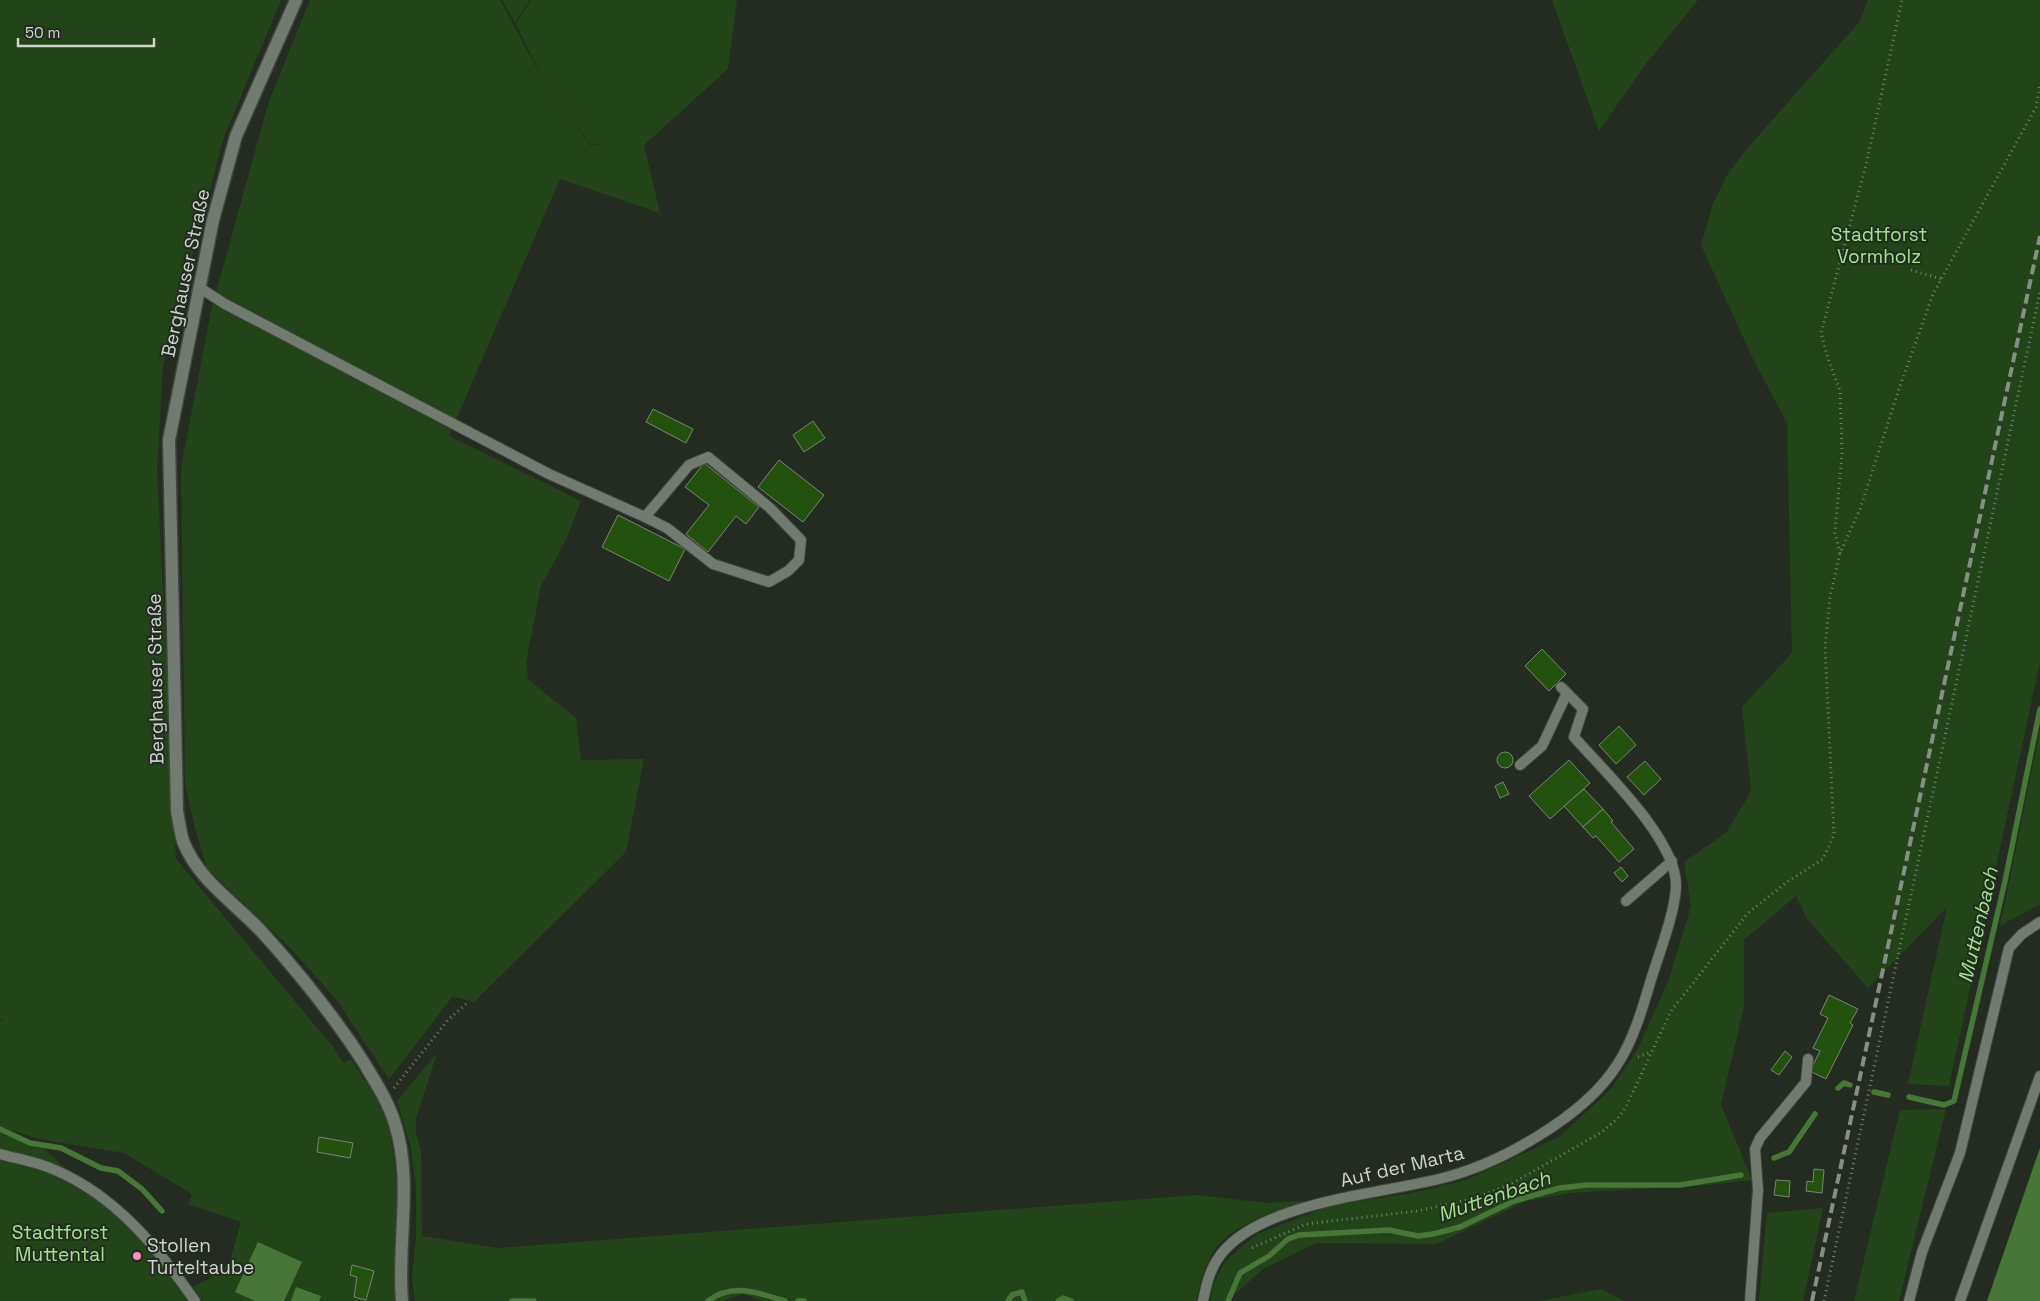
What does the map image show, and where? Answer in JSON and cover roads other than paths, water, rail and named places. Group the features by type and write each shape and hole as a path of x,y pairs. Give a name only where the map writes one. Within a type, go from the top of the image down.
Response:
{"street":[{"name":"Berghauser Straße","path":"296,0 236,136 214,220 169,440 177,811 183,839 193,861 211,884 255,924 300,974 354,1048 385,1097 402,1149 404,1182 400,1273 402,1301"}],"lane":[{"path":"200,288 225,304 549,474 667,528 713,564 769,582 788,571 799,560 801,540 770,508 708,457 689,465 645,517"},
{"name":"Auf der Marta","path":"1203,1301 1206,1284 1217,1258 1252,1229 1305,1207 1458,1174 1499,1157 1552,1127 1579,1106 1617,1065 1644,1000 1673,903 1676,887 1672,861 1656,832 1574,736 1582,709 1564,690 1542,746 1520,765"},
{"path":"1626,902 1672,861"},
{"path":"1909,1301 1922,1252 1960,1153 2009,948 2022,934 2040,922"},
{"path":"1750,1301 1758,1190 1755,1149 1760,1138 1806,1082 1808,1059"},
{"path":"1960,1301 2040,1076"},
{"path":"0,1154 55,1169 94,1191 126,1217 161,1252 195,1301"}],"waterway":[{"name":"Muttenbach","path":"1909,1097 1944,1105 1954,1101 2005,881 2040,709"},
{"name":"Muttenbach","path":"1838,1088 1844,1083 1850,1085"},
{"name":"Muttenbach","path":"1874,1092 1888,1095"},
{"name":"Muttenbach","path":"1774,1158 1789,1152 1815,1114"},
{"name":"Muttenbach","path":"0,1129 30,1143 61,1148 101,1168 118,1171 142,1189 162,1211"},
{"name":"Muttenbach","path":"1228,1301 1240,1273 1269,1256 1288,1239 1299,1235 1389,1230 1418,1236 1433,1234 1460,1227 1514,1201 1560,1188 1587,1185 1680,1185 1741,1175"},
{"name":"Muttenbach","path":"708,1301 717,1295 736,1291 755,1292 785,1301"},
{"name":"Muttenbach","path":"1008,1301 1012,1295 1022,1292 1025,1301"},
{"name":"Muttenbach","path":"1058,1301 1063,1298 1071,1301"},
{"name":"Muttenbach","path":"512,1301 534,1301"},
{"name":"Muttenbach","path":"798,1301 804,1301"}],"railway":[{"path":"1812,1301 2040,236"}],"place":[{"name":"Stollen Turteltaube","path":"137,1256"}],"park label":[{"name":"Stadtforst Vormholz","path":"1879,245"},
{"name":"Stadtforst Muttental","path":"60,1243"}]}
